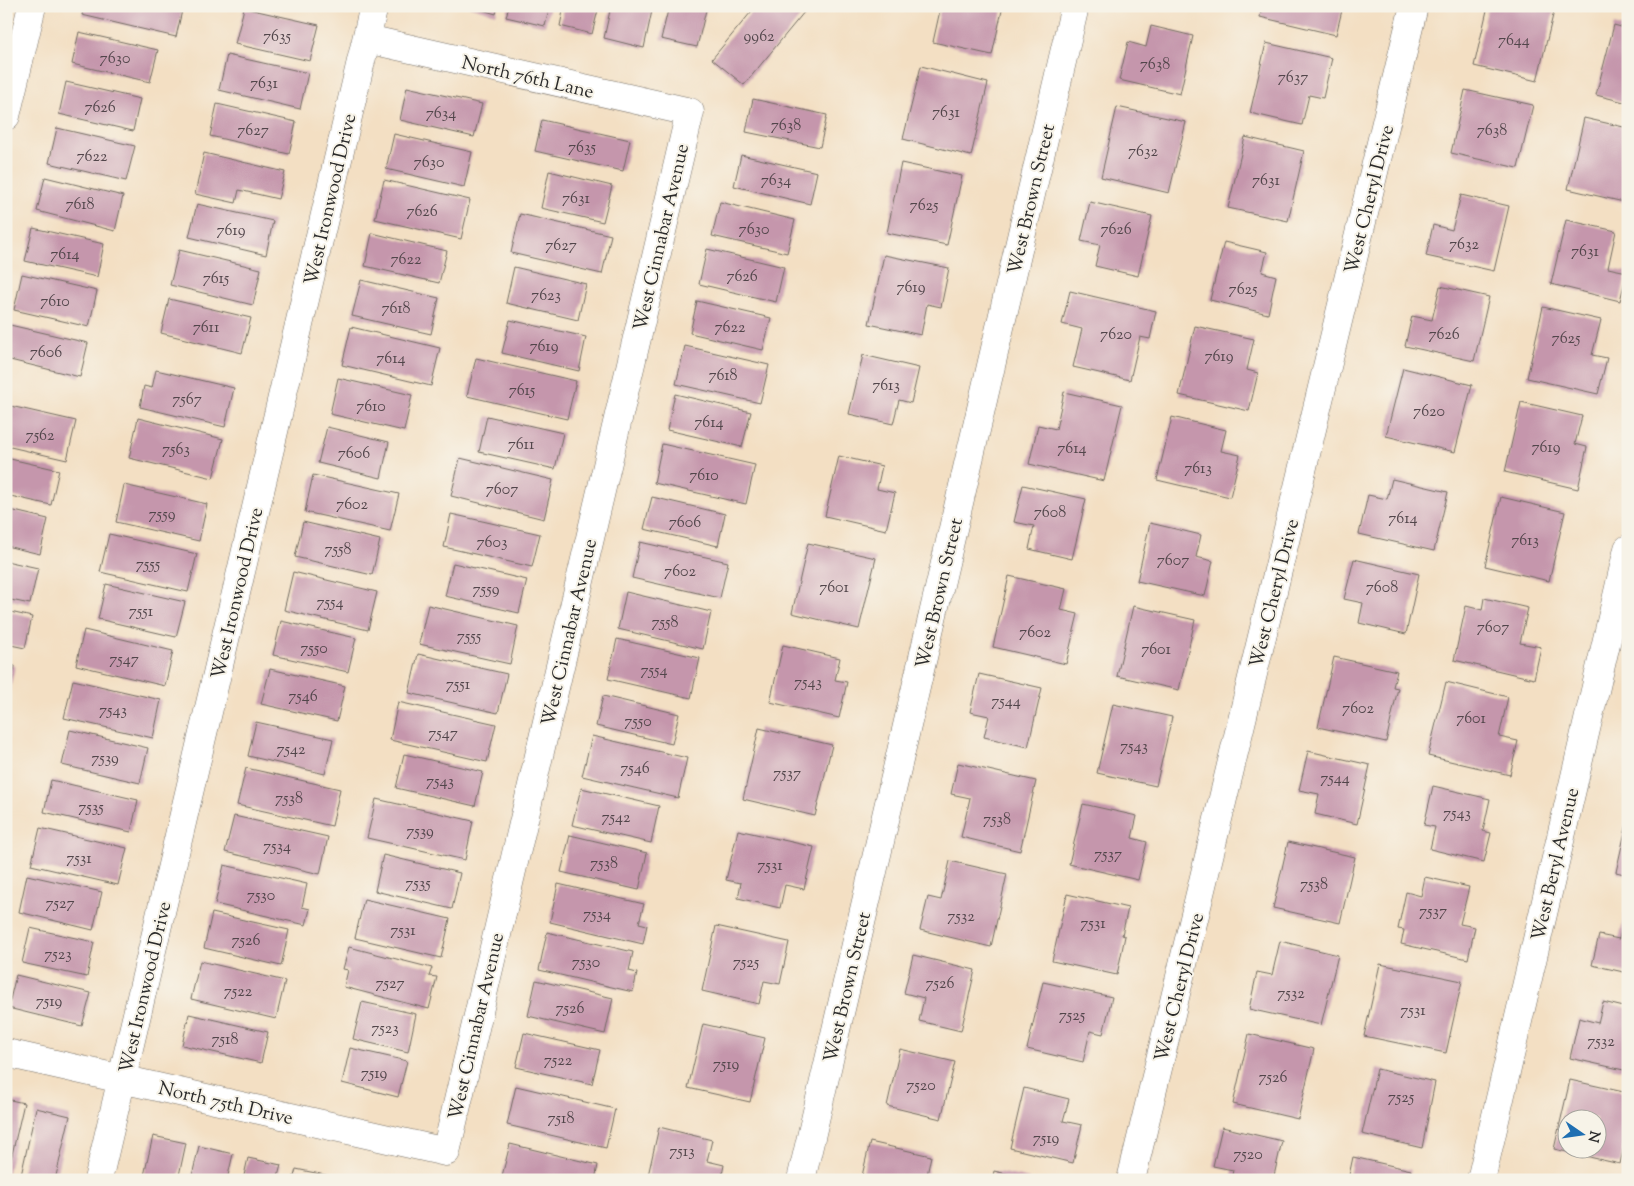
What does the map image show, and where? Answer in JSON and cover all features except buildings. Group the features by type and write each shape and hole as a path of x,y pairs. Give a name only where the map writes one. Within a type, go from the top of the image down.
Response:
{"street":[{"path":"6,116 32,6"},
{"name":"West Ironwood Drive","path":"98,1180 374,6"},
{"name":"West Brown Street","path":"801,1180 1075,6"},
{"name":"West Cheryl Drive","path":"1132,1180 1414,6"},
{"name":"North 76th Lane","path":"367,39 690,112"},
{"name":"West Cinnabar Avenue","path":"446,1152 690,112"},
{"name":"West Beryl Avenue","path":"1481,1180 1628,549"},
{"name":"North 75th Drive","path":"6,1053 446,1152"}]}
